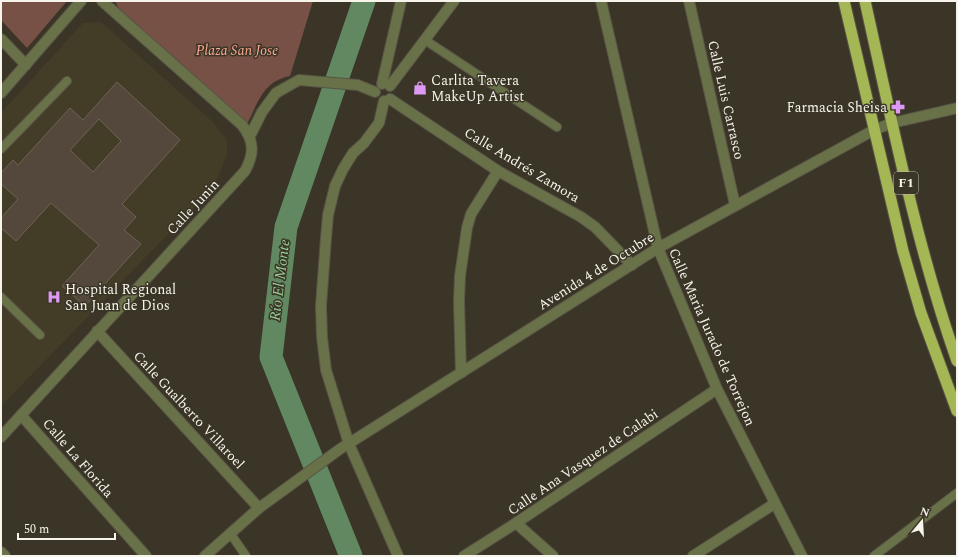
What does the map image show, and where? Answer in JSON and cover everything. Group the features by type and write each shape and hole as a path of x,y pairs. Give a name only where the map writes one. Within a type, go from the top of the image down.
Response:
{"highway":[{"name":"F1","path":"844,1 903,251 921,313 957,411"},
{"name":"F1","path":"865,1 920,242 939,310 957,361"}],"street":[{"path":"1,93 81,1"},
{"path":"102,1 242,126 250,136 262,112 276,93 299,80 358,85 375,92 377,97 387,100"},
{"path":"386,85 401,1"},
{"path":"375,92 377,87 386,85 425,40 454,1"},
{"name":"Calle Maria Jurado de Torrejon","path":"601,1 658,248 717,390 774,504 802,556"},
{"name":"Calle Luis Carrasco","path":"689,1 735,205"},
{"path":"1,39 26,65"},
{"path":"386,85 393,91 387,100 379,123 364,143 353,153 335,186 328,215 321,306 322,337 326,370 345,447 398,556"},
{"name":"Calle Andrés Zamora","path":"387,100 498,171 581,217 595,227 632,265"},
{"name":"Avenida 4 de Octubre","path":"204,556 259,508 345,447 658,248 874,130 892,123 957,108"},
{"name":"Calle Junin","path":"1,437 245,171 250,162 252,150 250,136"},
{"path":"461,373 459,288 467,228 471,214 498,171"},
{"name":"Calle Gualberto Villaroel","path":"97,331 259,508"},
{"name":"Calle Ana Vasquez de Calabi","path":"464,556 717,390"},
{"name":"Calle La Florida","path":"21,415 146,556"},
{"path":"693,556 774,504"},
{"path":"516,523 553,556"},
{"path":"1,552 4,556"}],"lane":[{"path":"425,40 558,127"},
{"path":"1,149 67,81"},
{"path":"1,298 40,335"},
{"path":"874,556 957,493"},
{"path":"230,533 246,556"}],"shaded area":[{"name":"Hospital Regional San Juan de Dios","path":"101,22 215,124 227,141 227,155 213,188 1,406 1,113 83,23"}],"green space":[{"path":"1,1 67,1 27,48 1,20"},
{"name":"Plaza San Jose","path":"115,1 313,1 290,76 273,83 267,88 258,101 247,124 119,9"}],"building":[{"path":"117,82 180,140 122,204 136,217 124,230 141,244 85,306 62,286 99,245 51,203 16,241 1,228 1,218 18,199 1,184 1,173 13,160 18,165 70,108 83,120","holes":["99,119 121,141 93,172 70,150"]}],"waterway":[{"name":"Río El Monte","path":"351,556 271,357 286,227 364,1"}],"place":[{"name":"Carlita Tavera MakeUp Artist","path":"420,88"},
{"name":"Farmacia Sheisa","path":"898,107"},
{"name":"Hospital Regional San Juan de Dios","path":"54,297"}]}
